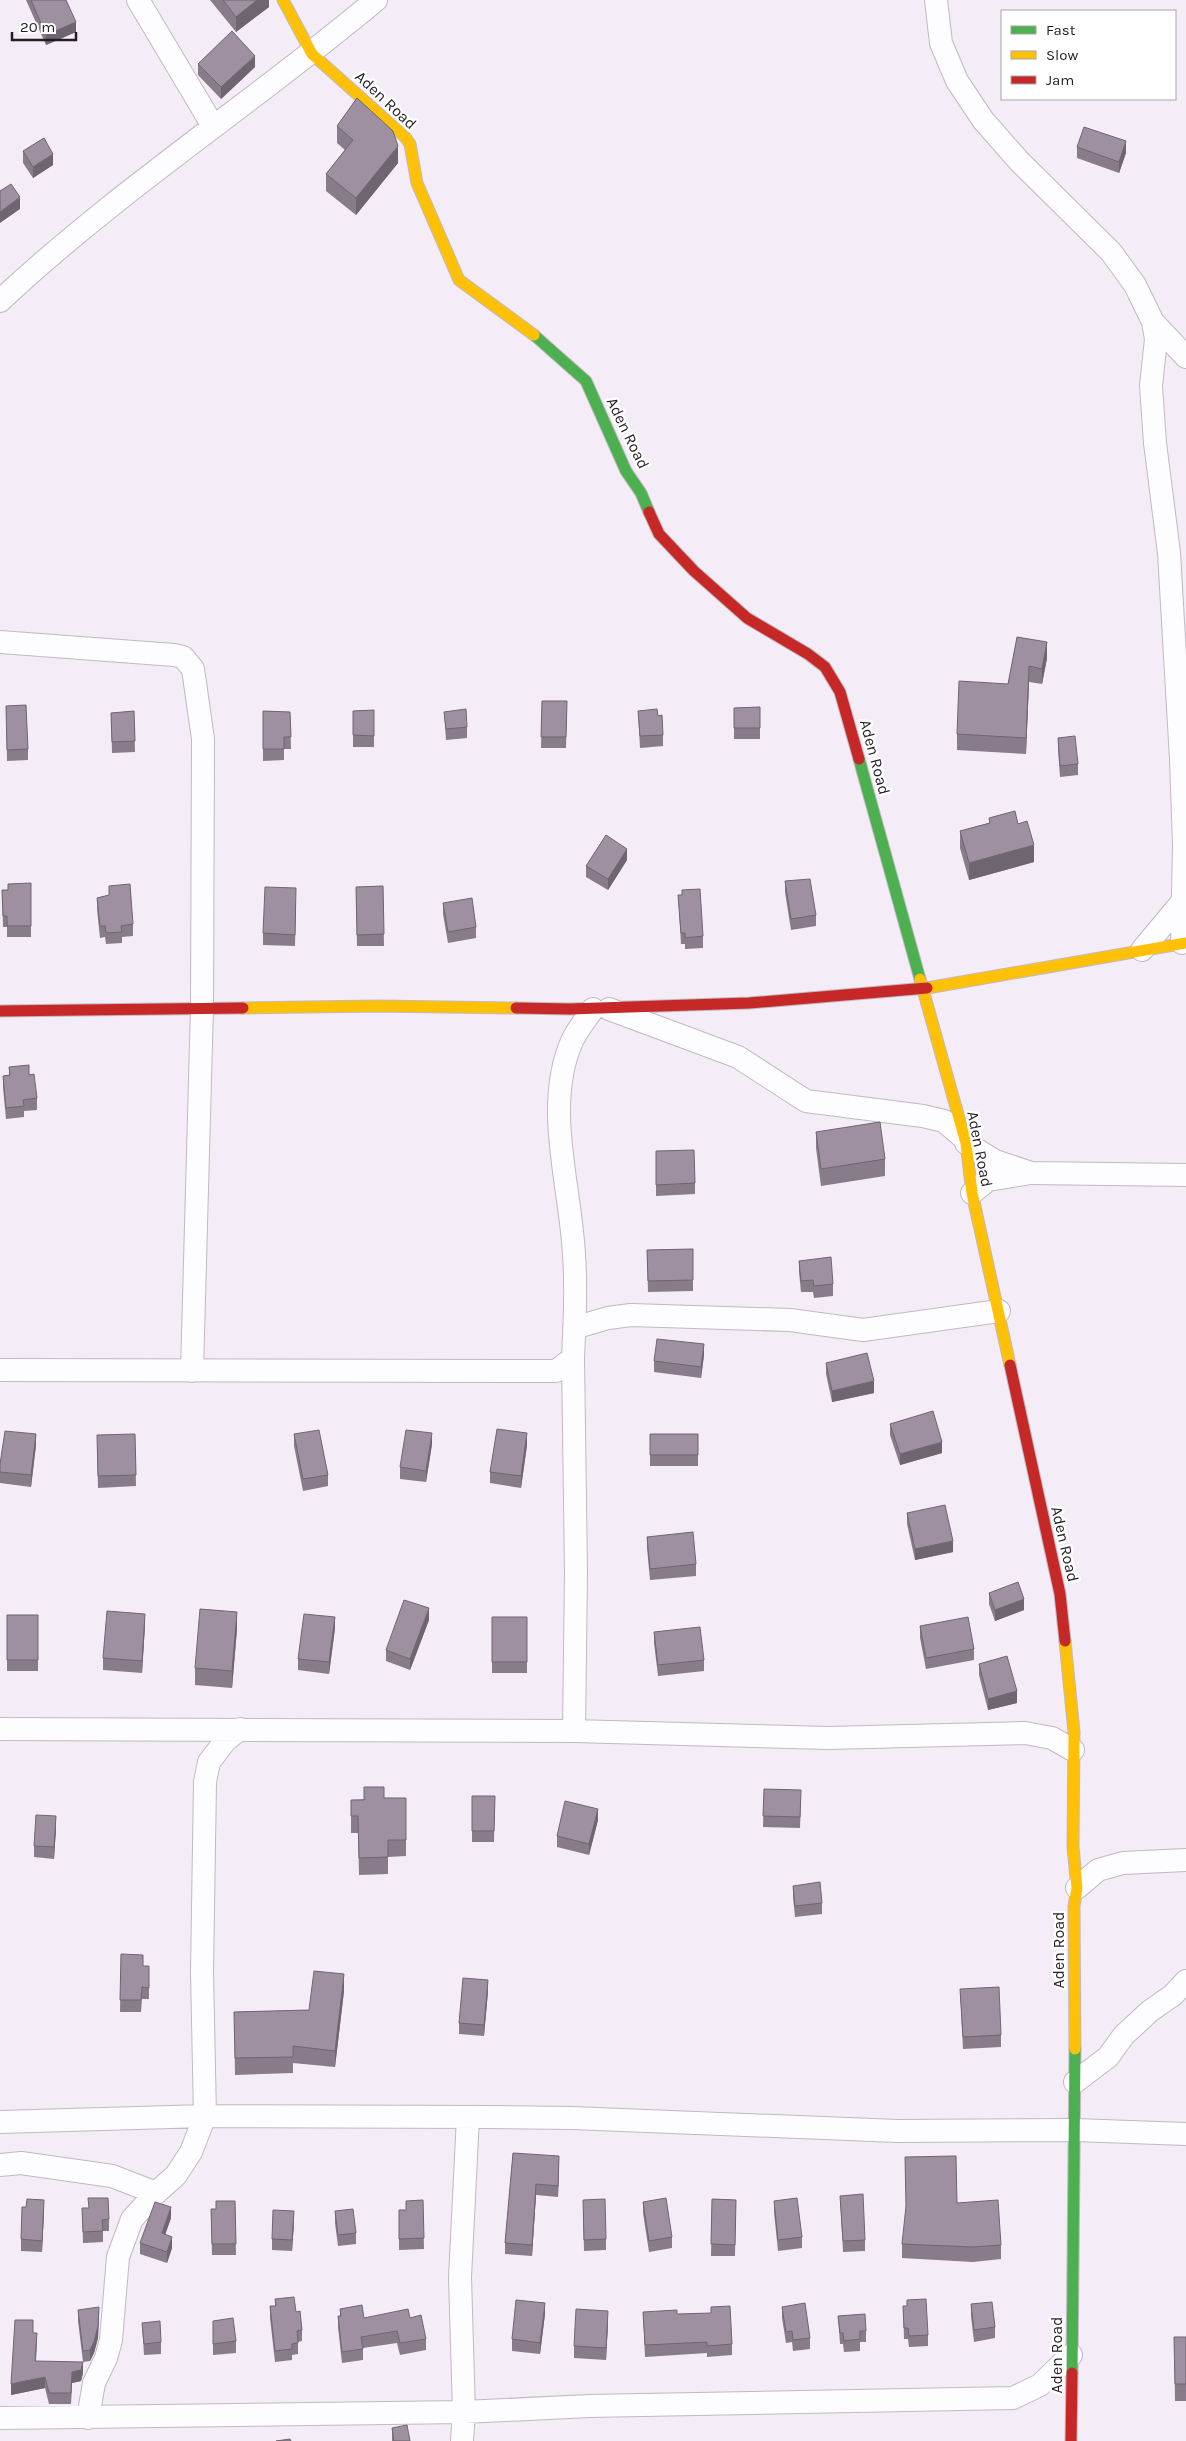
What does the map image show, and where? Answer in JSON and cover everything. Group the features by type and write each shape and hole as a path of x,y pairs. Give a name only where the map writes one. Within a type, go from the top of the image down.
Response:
{"street":[{"path":"138,0 213,126"},
{"path":"283,0 312,54"},
{"path":"0,302 96,218 213,126 312,54 376,0"},
{"path":"0,1011 378,1006 600,1009 749,1003 922,989 1184,943 1182,902 1184,845 1181,759 1169,553 1155,443 1152,395 1156,339 1153,322 1135,285 1112,252 1019,161 983,120 957,81 941,43 936,0"},
{"name":"Aden Road","path":"312,54 405,137 411,150 418,183 459,280 541,340 586,382 626,471 641,493 659,534 694,572 746,618 808,654 825,667 840,692 965,1140 972,1193 1060,1594 1074,1732 1073,1847 1077,1888 1074,1906 1075,2130 1071,2441"},
{"path":"1153,322 1186,357"},
{"path":"0,642 174,655 183,657 193,668 203,738 202,1007 192,1372"},
{"path":"1142,950 1182,902"},
{"path":"600,1009 738,1057 806,1101 923,1116 944,1121 965,1140 995,1161 1031,1173"},
{"path":"574,1731 576,1572 573,1234 560,1120 562,1072 573,1039 600,1009"},
{"path":"972,1193 988,1180 1031,1173 1186,1175"},
{"path":"574,1328 608,1318 631,1315 790,1320 863,1330 999,1310"},
{"path":"0,1370 192,1372 556,1371 573,1358"},
{"path":"0,1728 574,1731 828,1738 1025,1732 1052,1738 1073,1750"},
{"path":"88,2418 94,2383 106,2358 111,2340 118,2257 132,2219 176,2175 192,2152 205,2116 202,1972 205,1782 209,1762 226,1740 240,1729"},
{"path":"1077,1888 1098,1870 1123,1863 1186,1860"},
{"path":"1075,2082 1108,2057 1124,2035 1186,1981"},
{"path":"0,2122 205,2116 572,2118 897,2131 1075,2130 1186,2134"},
{"path":"462,2441 464,2412 460,2277 468,2117"},
{"path":"0,2165 22,2164 112,2176 156,2193"},
{"path":"0,2418 464,2412 589,2406 1013,2398 1040,2384 1072,2355"}],"building":[{"path":"31,0 66,0 76,22 46,35"},
{"path":"223,0 257,0 236,17"},
{"path":"232,31 255,56 221,87 198,64"},
{"path":"357,98 393,131 398,146 356,198 326,174 353,140 337,126"},
{"path":"1084,127 1126,141 1119,162 1077,147"},
{"path":"44,138 53,154 33,167 23,151"},
{"path":"11,184 20,197 0,212 0,191"},
{"path":"1017,637 1047,642 1042,669 1029,666 1026,738 957,734 959,681 1008,684"},
{"path":"542,701 567,701 566,737 541,737"},
{"path":"26,705 28,749 7,750 6,706"},
{"path":"760,707 760,728 734,728 734,708"},
{"path":"466,709 467,727 446,729 444,712"},
{"path":"657,709 658,716 662,715 663,735 640,736 638,711"},
{"path":"374,710 374,736 353,735 353,711"},
{"path":"134,711 135,741 112,742 111,713"},
{"path":"263,711 290,712 291,737 284,737 284,749 263,749"},
{"path":"1075,736 1078,764 1060,766 1058,738"},
{"path":"1015,811 1018,824 1027,821 1034,845 969,863 960,831 990,823 989,818"},
{"path":"606,835 627,849 608,879 586,866"},
{"path":"810,879 816,915 791,919 785,881"},
{"path":"31,883 31,926 7,926 7,916 3,916 2,890 8,890 8,884"},
{"path":"130,884 133,924 121,926 122,932 106,933 105,926 100,926 97,898 109,895 109,886"},
{"path":"383,886 384,934 357,935 356,887"},
{"path":"265,887 296,888 295,935 263,933"},
{"path":"700,889 703,936 685,938 685,933 681,933 678,895 682,895 682,890"},
{"path":"472,898 476,927 448,932 443,903"},
{"path":"29,1065 29,1075 34,1074 37,1098 23,1100 24,1106 6,1108 3,1076 10,1075 9,1067"},
{"path":"880,1122 885,1159 821,1169 816,1132"},
{"path":"694,1150 695,1183 656,1185 656,1151"},
{"path":"693,1249 693,1280 648,1281 647,1250"},
{"path":"831,1257 833,1284 814,1286 813,1280 801,1281 799,1261"},
{"path":"657,1339 704,1344 701,1367 654,1361"},
{"path":"867,1353 874,1381 832,1391 826,1363"},
{"path":"933,1411 942,1442 900,1454 890,1424"},
{"path":"497,1429 527,1433 521,1476 490,1472"},
{"path":"319,1430 328,1475 303,1479 294,1434"},
{"path":"406,1430 432,1433 426,1471 400,1467"},
{"path":"5,1431 36,1434 31,1475 0,1472"},
{"path":"135,1434 136,1475 98,1476 97,1435"},
{"path":"650,1434 698,1434 698,1455 650,1455"},
{"path":"945,1505 953,1541 915,1549 907,1513"},
{"path":"693,1532 696,1564 650,1569 647,1537"},
{"path":"1018,1582 1024,1599 995,1610 989,1593"},
{"path":"404,1600 429,1608 410,1659 386,1650"},
{"path":"200,1609 237,1612 232,1671 195,1668"},
{"path":"107,1611 145,1614 142,1661 103,1658"},
{"path":"304,1614 335,1617 329,1662 298,1659"},
{"path":"7,1615 38,1615 38,1660 7,1660"},
{"path":"492,1617 527,1617 527,1662 492,1662"},
{"path":"968,1617 974,1649 926,1658 920,1626"},
{"path":"700,1627 704,1660 658,1665 654,1632"},
{"path":"1007,1656 1017,1691 988,1699 979,1664"},
{"path":"364,1787 384,1787 384,1798 406,1798 406,1840 388,1840 388,1857 359,1858 358,1816 351,1816 351,1800 364,1800"},
{"path":"764,1789 801,1790 800,1817 763,1816"},
{"path":"472,1796 495,1796 494,1831 472,1831"},
{"path":"565,1801 598,1809 589,1844 557,1836"},
{"path":"36,1815 56,1816 54,1847 34,1846"},
{"path":"820,1882 822,1903 795,1906 793,1886"},
{"path":"121,1954 143,1955 143,1966 149,1966 149,1988 142,1987 141,2000 120,2000"},
{"path":"314,1971 344,1974 335,2051 293,2046 293,2057 235,2058 234,2012 309,2010"},
{"path":"463,1978 488,1980 484,2025 459,2023"},
{"path":"999,1987 1001,2035 963,2037 960,1989"},
{"path":"513,2153 559,2156 558,2186 536,2184 532,2245 505,2243"},
{"path":"956,2156 957,2203 998,2200 1001,2245 973,2247 902,2244 906,2206 905,2157"},
{"path":"863,2194 865,2240 843,2241 840,2196"},
{"path":"88,2198 108,2198 109,2219 102,2220 103,2231 83,2232 82,2208 89,2208"},
{"path":"666,2198 672,2237 649,2241 643,2202"},
{"path":"797,2198 802,2237 778,2240 774,2201"},
{"path":"27,2199 44,2200 42,2241 21,2239 22,2207 26,2207"},
{"path":"605,2199 606,2239 584,2240 583,2200"},
{"path":"712,2199 736,2200 735,2245 711,2244"},
{"path":"423,2200 424,2238 399,2239 399,2210 406,2210 406,2201"},
{"path":"216,2201 235,2201 236,2244 212,2244 211,2209 216,2209"},
{"path":"155,2202 171,2207 162,2233 172,2237 167,2252 140,2243"},
{"path":"353,2209 356,2233 338,2235 335,2211"},
{"path":"273,2210 294,2211 292,2240 272,2239"},
{"path":"294,2297 296,2312 300,2311 302,2330 297,2331 298,2343 292,2344 292,2349 275,2351 270,2306 276,2306 275,2299"},
{"path":"926,2299 928,2335 909,2336 908,2328 904,2328 903,2306 907,2306 907,2300"},
{"path":"516,2300 545,2303 540,2343 512,2339"},
{"path":"992,2302 995,2327 974,2330 971,2304"},
{"path":"805,2303 810,2338 793,2340 792,2331 786,2332 782,2307"},
{"path":"362,2305 364,2318 408,2309 410,2318 421,2315 426,2339 400,2343 397,2331 361,2337 363,2349 342,2352 338,2316 341,2316 340,2309"},
{"path":"730,2306 732,2344 707,2346 707,2342 645,2345 643,2312 677,2310 677,2314 711,2313 711,2307"},
{"path":"99,2307 98,2326 94,2342 90,2350 83,2351 78,2310"},
{"path":"576,2309 608,2311 606,2348 574,2346"},
{"path":"865,2314 866,2331 860,2331 860,2339 844,2341 843,2333 840,2333 838,2316"},
{"path":"233,2318 236,2341 213,2344 213,2321"},
{"path":"15,2320 33,2320 33,2333 37,2333 35,2361 83,2362 81,2370 72,2372 71,2393 49,2393 45,2377 11,2384"},
{"path":"160,2321 161,2342 144,2344 142,2323"},
{"path":"1174,2337 1186,2337 1186,2384 1175,2384"},
{"path":"407,2425 410,2441 394,2441 392,2428"}],"traffic: fast":[{"path":"534,335 586,381 626,471 641,493 649,512"},
{"path":"859,759 920,979"},
{"path":"1072,2373 1075,2049"}],"traffic: slow":[{"path":"283,0 312,54 405,137 410,144 417,183 459,280 534,335"},
{"path":"927,988 1186,943"},
{"path":"920,979 966,1143 972,1193 1010,1365"},
{"path":"243,1008 378,1006 516,1008"},
{"path":"1065,1641 1074,1732 1073,1847 1077,1888 1074,1906 1075,2049"}],"traffic: jam":[{"path":"649,512 659,534 694,571 747,618 808,654 825,667 840,692 859,759"},
{"path":"516,1008 570,1009 749,1003 927,988"},
{"path":"0,1011 243,1008"},
{"path":"1010,1365 1060,1594 1065,1641"},
{"path":"1071,2441 1072,2373"}]}
